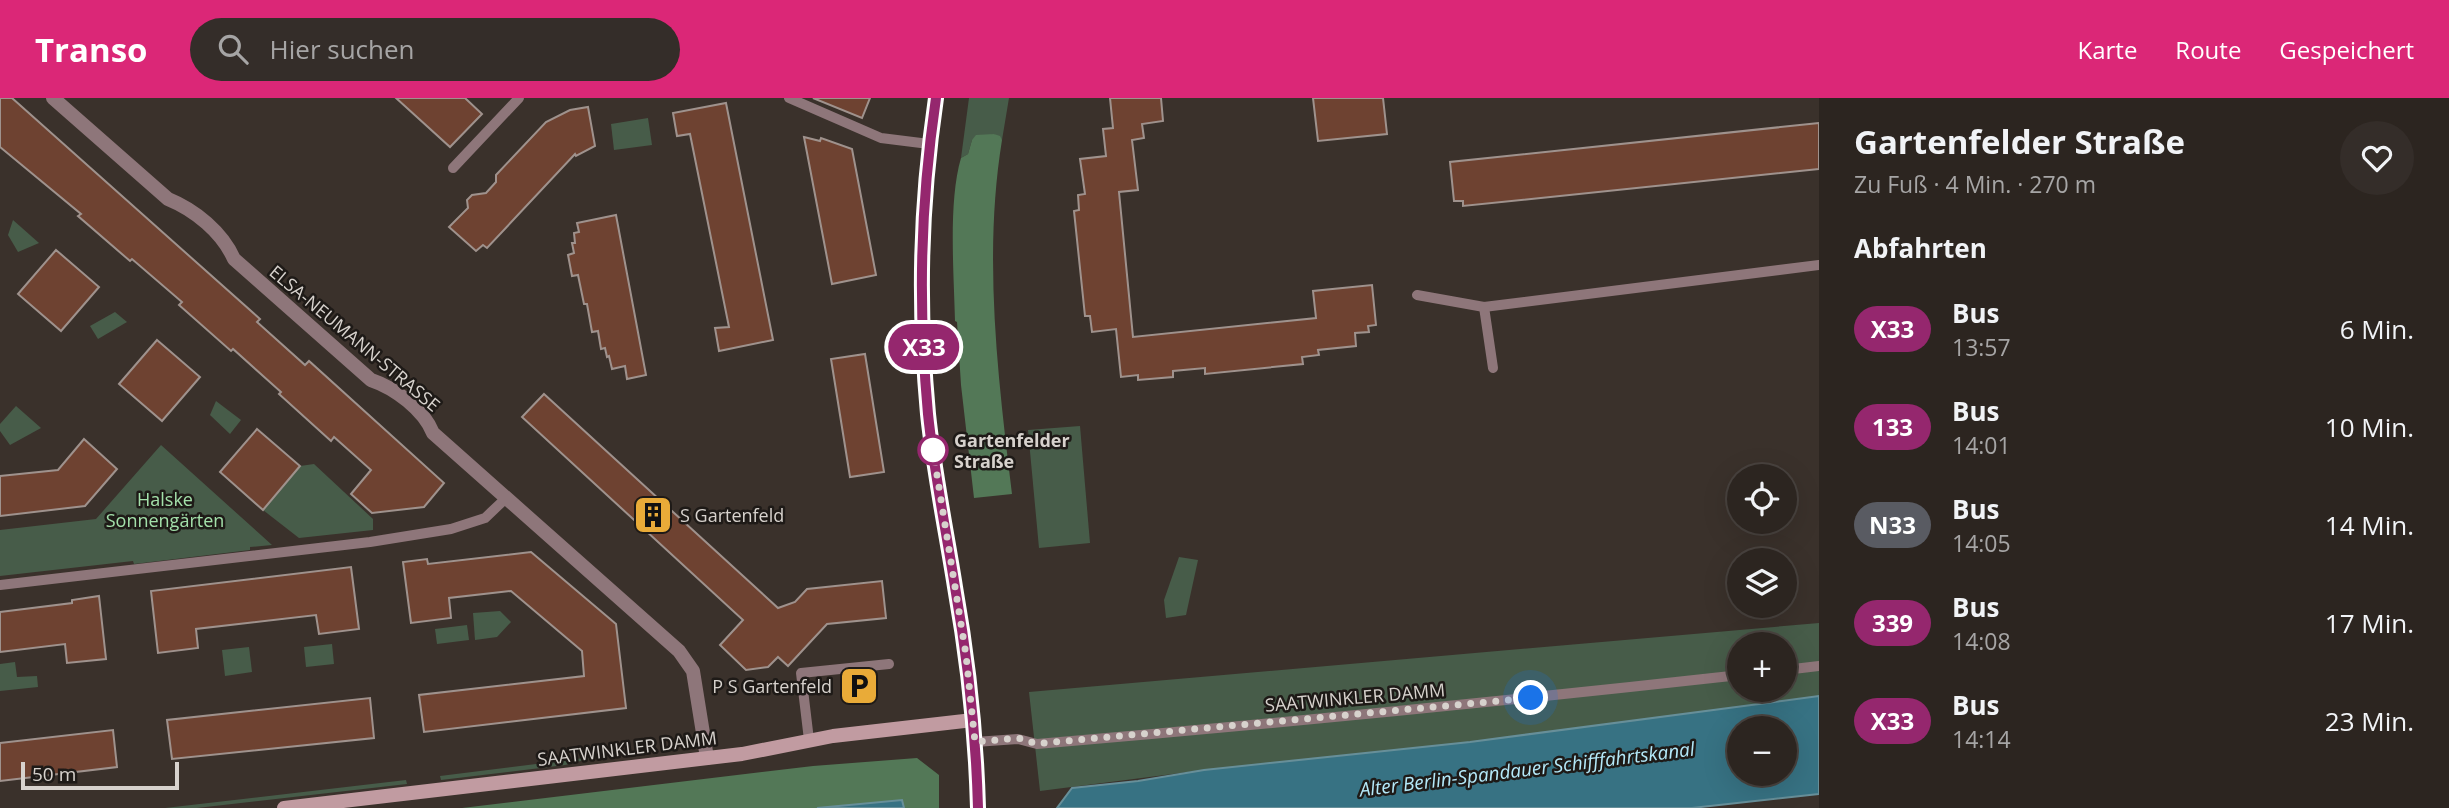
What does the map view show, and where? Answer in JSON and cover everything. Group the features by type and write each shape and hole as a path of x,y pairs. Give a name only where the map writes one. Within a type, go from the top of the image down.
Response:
{"main road":[{"path":"936,98 922,218 921,278 926,390 966,655 978,802"},
{"name":"SAATWINKLER DAMM","path":"284,808 707,758 776,749 808,740 973,720"}],"street":[{"name":"ELSA-NEUMANN-STRASSE","path":"53,98 168,199 186,206 226,241 234,259 371,380 387,385 428,420 433,433 679,651 693,671 707,758"}],"lane":[{"path":"453,168 519,98"},
{"path":"789,98 881,138 929,145"},
{"path":"1417,295 1484,307 1819,265"},
{"path":"1484,307 1493,368"},
{"path":"0,585 370,542 451,529 485,518 505,499"},
{"path":"808,740 802,673 889,664"},
{"path":"1797,669 1819,666"},
{"name":"SAATWINKLER DAMM","path":"975,742 1018,738 1037,744 1261,725 1466,706 1727,676"}],"green space":[{"path":"969,98 1009,98 1002,140 994,134 972,140 968,154 961,158"},
{"path":"648,118 652,145 614,150 611,124"},
{"path":"994,134 1002,140 994,228 995,317 1012,494 974,498 955,321 954,195 961,158 968,154 972,140 976,135"},
{"path":"13,220 39,243 18,252 8,235"},
{"path":"115,312 127,322 98,339 90,326"},
{"path":"216,401 241,420 230,434 210,415"},
{"path":"16,406 41,428 10,445 0,431 0,424"},
{"path":"1080,426 1090,543 1039,548 1028,430"},
{"name":"Halske Sonnengärten","path":"161,445 272,545 134,564 133,561 0,576 0,530 96,519"},
{"path":"314,464 373,519 373,530 299,538 263,510 300,466"},
{"path":"1179,557 1198,560 1186,615 1166,618 1164,600"},
{"path":"500,611 511,622 497,637 475,640 473,613"},
{"path":"1819,623 1819,697 1797,700 1797,632 1727,632 1727,702 1780,702 1470,742 1204,770 1040,791 1029,692"},
{"path":"467,625 469,640 437,644 435,629"},
{"path":"332,644 334,664 306,667 304,647"},
{"path":"249,647 252,672 225,676 222,650"},
{"path":"15,662 17,677 37,676 38,687 0,691 0,664"},
{"path":"600,756 565,765 441,780 440,776"},
{"path":"917,758 939,775 939,808 904,808 901,800 817,808 462,808 813,766"},
{"path":"406,780 407,784 197,808 165,808"}],"water":[{"name":"Alter Berlin-Spandauer Schifffahrtskanal","path":"1819,696 1819,794 1692,808 1057,808 1072,788 1204,770 1470,742 1773,702 1797,702 1797,699"},
{"path":"902,800 904,808 817,808"}],"building":[{"path":"0,98 12,98 260,319 257,322 305,365 309,361 444,483 424,507 372,513 351,494 371,470 334,437 331,441 233,349 231,351 179,305 182,302 132,259 130,261 78,216 81,214 0,147"},
{"path":"396,98 465,98 482,114 450,147"},
{"path":"813,98 870,98 862,118"},
{"path":"1110,98 1161,98 1163,121 1142,124 1144,138 1132,140 1138,190 1119,192 1133,337 1316,318 1313,291 1372,285 1376,325 1368,326 1369,332 1355,333 1356,346 1318,350 1319,355 1302,357 1303,364 1205,374 1205,368 1173,371 1173,377 1138,380 1138,375 1121,377 1116,329 1092,332 1090,316 1085,316 1074,211 1079,210 1078,195 1085,194 1080,159 1106,156 1103,129 1113,128"},
{"path":"1313,98 1383,98 1387,134 1318,141"},
{"path":"726,103 773,340 719,351 715,328 729,327 690,134 677,136 673,113"},
{"path":"588,107 595,146 576,156 575,154 487,248 483,245 476,251 449,227 468,208 467,200 472,195 486,193 496,182 496,175 546,122 570,110"},
{"path":"1819,123 1819,169 1463,206 1463,201 1454,201 1450,162"},
{"path":"804,137 820,141 821,138 852,149 876,275 832,284"},
{"path":"616,215 646,375 627,379 625,366 612,369 605,348 601,349 598,331 592,332 578,275 572,276 568,255 574,253 572,243 575,243 574,233 579,232 577,223"},
{"path":"56,250 99,287 61,331 18,294"},
{"path":"157,340 200,377 162,421 119,384"},
{"path":"865,354 884,472 850,477 831,359"},
{"name":"S Gartenfeld","path":"544,394 778,608 795,602 807,589 882,581 886,618 827,624 788,666 778,657 768,667 746,670 720,645 743,620 522,417"},
{"path":"257,429 300,466 263,510 220,472"},
{"path":"84,439 117,469 85,506 0,516 0,476 58,470"},
{"path":"531,552 616,624 626,708 424,732 419,695 584,676 582,651 511,591 449,598 451,618 411,623 403,562 427,559 428,564"},
{"path":"351,567 359,629 319,634 316,615 196,629 198,648 158,653 151,591"},
{"path":"99,596 106,659 67,663 65,644 0,652 0,612 72,603 72,600"},
{"path":"370,698 374,738 172,759 167,720"},
{"path":"113,730 117,767 0,781 0,743"}],"bus line":[{"name":"X33","path":"936,98 922,218 922,325 931,438 970,685 978,808"}],"place":[{"name":"Gartenfelder Straße","path":"933,450"},
{"name":"S Gartenfeld","path":"653,515"},
{"name":"P S Gartenfeld","path":"859,686"}],"route":[{"path":"933,450 966,655 975,742 1018,738 1037,744 1425,710 1531,698"}]}
